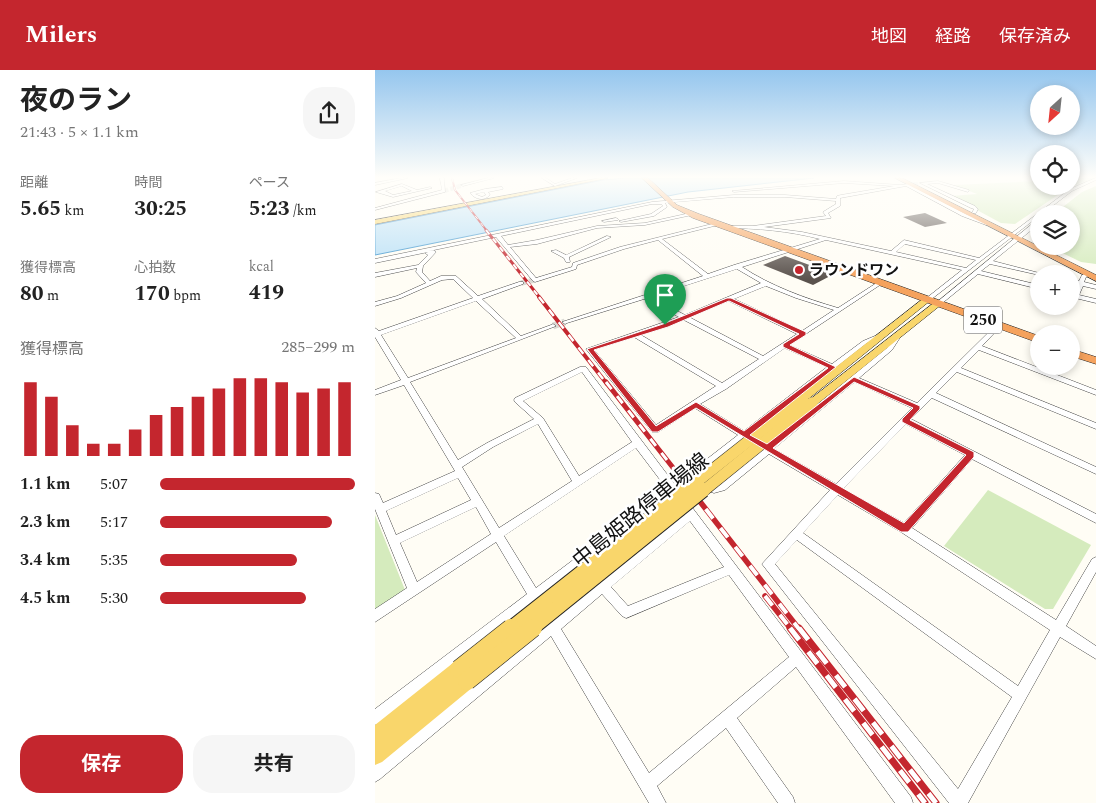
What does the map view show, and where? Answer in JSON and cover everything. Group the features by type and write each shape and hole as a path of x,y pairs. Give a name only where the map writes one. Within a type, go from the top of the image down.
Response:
{"highway":[{"name":"250","path":"687,212 1030,337"},
{"path":"967,212 991,225 1030,240"},
{"path":"973,212 1094,273"},
{"path":"1059,255 1094,273"},
{"path":"1080,355 1096,361"}],"main road":[{"path":"375,222 425,212"},
{"name":"中島姫路停車場線","path":"375,737 463,675 807,401 885,333 927,300"},
{"name":"中島姫路停車場線","path":"807,401 898,336 938,304"},
{"name":"中島姫路停車場線","path":"375,756 463,675"}],"street":[{"path":"375,262 607,212"},
{"path":"536,228 541,229 616,212"},
{"path":"507,246 537,242 577,233 604,224 656,212"},
{"path":"753,227 829,217 825,213 826,212"},
{"path":"938,304 990,262 1016,235 1046,212"},
{"path":"607,214 617,221"},
{"path":"604,224 645,224 690,214"},
{"path":"567,222 577,233"},
{"path":"604,224 616,243"},
{"path":"565,257 616,243 659,239 720,225 733,225 827,238 965,269"},
{"path":"927,300 978,259 1030,226"},
{"path":"498,236 535,280 574,268 575,264 616,243"},
{"path":"565,322 706,275 827,238"},
{"path":"659,239 706,275"},
{"path":"893,252 904,242 978,259"},
{"path":"555,251 565,257 571,264 575,264"},
{"path":"384,260 433,252 420,266 419,272 429,283"},
{"path":"990,262 1030,272"},
{"path":"375,275 420,266"},
{"path":"736,266 765,284 798,298 839,310"},
{"path":"977,272 1030,285"},
{"path":"1094,273 1084,276 1080,283 1096,287"},
{"path":"375,304 399,297 447,276 454,277 519,338"},
{"path":"521,283 376,333 658,803"},
{"path":"765,284 636,335 590,349 655,430 880,284"},
{"path":"644,296 764,359"},
{"path":"1080,297 1096,301"},
{"path":"729,299 803,334"},
{"path":"375,393 553,326"},
{"path":"998,326 838,488 768,564 959,803 1057,628 1094,570"},
{"path":"885,333 865,342 701,468 698,474 714,489 722,487 889,349 898,336"},
{"path":"636,335 723,387"},
{"path":"785,346 833,367"},
{"path":"978,347 1096,393"},
{"path":"578,482 540,420 518,400 583,369 691,514 730,570 905,803"},
{"path":"957,369 1096,426"},
{"path":"854,379 917,407"},
{"path":"931,394 1096,470"},
{"path":"696,404 744,435 838,488 905,529 1096,653"},
{"path":"380,509 458,470 490,445 540,420"},
{"path":"905,420 1096,519"},
{"path":"375,616 637,442"},
{"path":"905,529 971,454"},
{"path":"375,718 672,490"},
{"path":"375,497 414,590"},
{"path":"393,541 477,502"},
{"path":"375,774 691,514"},
{"path":"796,533 1020,695"},
{"path":"602,586 627,612 730,570"},
{"path":"648,784 797,658"},
{"path":"727,716 787,803"}],"green space":[{"path":"981,212 1030,212 1015,224 1001,223"},
{"path":"1080,212 1096,212 1096,264 1081,262 1067,255 1080,255"},
{"path":"988,490 1091,545 1053,609 1045,609 944,546"},
{"path":"375,515 405,590 375,613"}],"water":[{"path":"440,212 588,212 375,255 375,225"}],"building":[{"path":"925,213 947,223 925,227 903,217"},
{"name":"ラウンドワン","path":"785,256 834,274 813,285 763,265"}],"tunnel":[{"path":"521,283 535,280"},
{"path":"553,326 565,322"}],"railway":[{"path":"472,212 487,231"},
{"path":"486,230 540,298"},
{"path":"539,297 607,384"},
{"path":"606,382 692,492"},
{"path":"691,490 799,629"},
{"path":"765,596 791,629"},
{"path":"790,628 925,803"},
{"path":"799,628 936,803"}],"place":[{"name":"ラウンドワン","path":"799,270"}],"route":[{"path":"665,325 590,349 655,430 696,404 744,435 767,448 838,488 905,529 971,454 905,420 917,407 854,379 767,448 744,435 833,367 785,346 803,334 729,299 665,325"}]}
